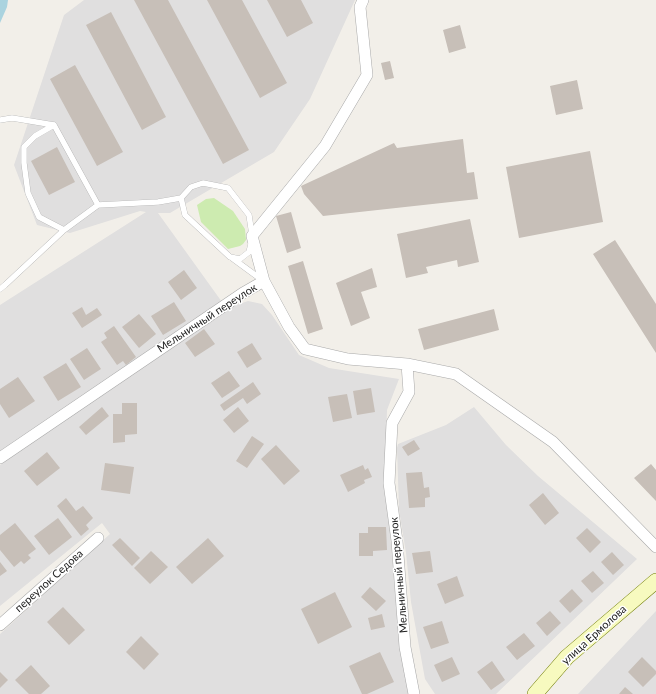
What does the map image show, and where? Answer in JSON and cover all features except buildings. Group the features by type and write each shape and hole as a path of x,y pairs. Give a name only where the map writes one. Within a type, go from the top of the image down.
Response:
{"street":[{"path":"264,281 252,236 326,146 367,75 360,7 363,0"},
{"name":"Мельничный переулок","path":"0,458 243,292 264,281 289,327 305,349 348,360 407,364 456,374 553,442 656,547"},
{"name":"Мельничный переулок","path":"407,364 409,392 392,424 389,483 397,541 405,647 414,694"},
{"name":"переулок Седова","path":"0,625 98,538"},
{"name":"улица Ермолова","path":"535,694 567,657 656,581"}],"lane":[{"path":"0,120 12,118 54,125"},
{"path":"54,125 98,205"},
{"path":"54,125 35,136 24,147 24,163 28,193 39,217 64,230"},
{"path":"0,288 64,230 98,205 158,202 182,198 191,187 203,183 228,188 249,215 252,236 250,252 240,259 230,257"},
{"path":"182,198 185,215 230,257 264,281"}],"shaded area":[{"path":"84,0 355,0 310,99 274,152 170,213 158,213 222,302 0,453 0,305 146,212 140,211 70,233 37,225 14,165 64,15"},
{"path":"248,301 262,304 272,315 299,355 329,368 399,379 387,410 385,475 398,625 411,694 0,694 0,634 110,534 102,523 0,606 0,465 228,308"},
{"path":"474,407 506,445 538,476 637,559 496,694 435,694 425,679 411,602 406,553 399,510 397,448 398,444 446,425"},
{"path":"656,611 656,694 578,694"}],"green space":[{"path":"214,198 233,211 245,229 246,240 240,246 228,249 201,222 197,205 206,199"}],"water":[{"path":"0,0 8,0 7,7 0,23"}]}
